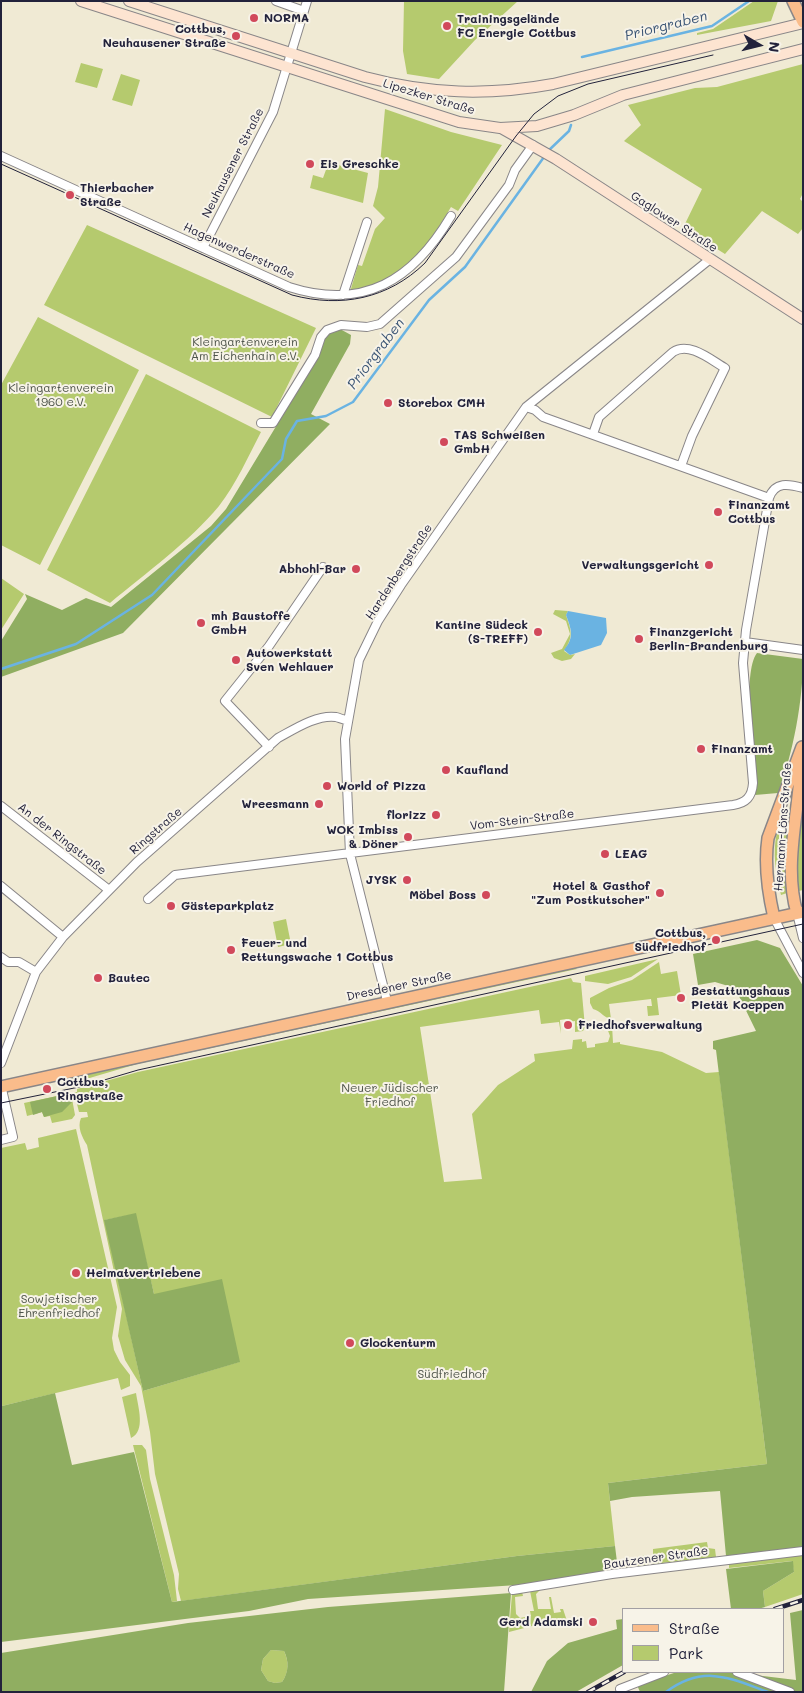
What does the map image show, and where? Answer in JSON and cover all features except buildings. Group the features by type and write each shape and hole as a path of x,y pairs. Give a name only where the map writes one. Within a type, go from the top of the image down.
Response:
{"main road":[{"name":"Lipezker Straße","path":"81,1 289,59 388,83 462,93 517,90 553,84 803,23"},
{"name":"Lipezker Straße","path":"129,1 459,122 500,128 537,126 574,115 623,95 803,49"},
{"path":"793,1 803,23"},
{"path":"536,147 537,126"},
{"name":"Gaglower Straße","path":"500,128 536,147 803,319"},
{"name":"Hermann-Löns-Straße","path":"774,918 766,867 768,838 802,746"},
{"name":"Hermann-Löns-Straße","path":"800,913 792,897 802,746"},
{"name":"Dresdener Straße","path":"1,1086 196,1046 388,1001 800,913"}],"street":[{"path":"276,1 304,10"},
{"name":"Neuhausener Straße","path":"203,248 272,112 307,1"},
{"path":"261,423 274,423 315,355 321,337 328,330 340,325 367,327 380,324 456,257 509,186 515,170 536,147"},
{"name":"Hagenwerderstraße","path":"1,156 289,287 308,292 343,295 367,291 390,283 406,272 435,244 451,216"},
{"path":"343,295 367,222"},
{"name":"Hardenbergstraße","path":"388,1001 350,854 345,740 359,660 378,621 401,585 526,407 709,260"},
{"path":"593,434 599,417 673,352 684,348 702,354 725,368 692,436 681,466"},
{"path":"526,407 535,410 543,417 769,498 774,488 781,485 803,488"},
{"name":"Vom-Stein-Straße","path":"148,899 175,875 742,803 751,796 753,783 745,697 745,642 769,498"},
{"path":"269,747 224,701 269,646 323,567"},
{"path":"745,642 803,650"},
{"name":"Ringstraße","path":"1,1063 36,972 63,937 109,890 138,862 269,747 304,724 336,717 348,717"},
{"name":"An der Ringstraße","path":"1,806 109,890"},
{"path":"773,827 792,830 795,836"},
{"path":"1,886 63,937"},
{"name":"Hermann-Löns-Straße","path":"800,913 803,938"},
{"name":"Hermann-Löns-Straße","path":"774,918 803,973"},
{"path":"1,957 8,962 18,962 36,972"},
{"path":"1,1086 13,1137 1,1140"},
{"name":"Bautzener Straße","path":"513,1590 612,1574 803,1551"},
{"path":"620,1689 661,1673"},
{"path":"740,1673 790,1692"}],"green space":[{"name":"Trainingsgelände FC Energie Cottbus","path":"404,1 518,1 475,40 439,79 407,74 403,51"},
{"path":"754,1 778,1 771,21 697,35 697,33 713,29"},
{"path":"81,63 103,69 97,88 75,82"},
{"path":"803,64 803,193 800,199 803,202 803,228 798,234 762,211 725,254 683,228 702,189 624,141 641,125 628,105 695,88 717,87"},
{"path":"121,74 140,80 132,106 112,100"},
{"path":"385,109 451,132 502,145 458,211 451,207 432,237 410,262 384,281 350,292 358,265 362,266 375,229 385,218 373,206 378,187"},
{"path":"338,165 368,173 363,203 310,188 313,175 323,178 327,167"},
{"name":"Kleingartenverein Am Eichenhain e.V.","path":"87,225 316,328 272,417 44,305"},
{"name":"Kleingartenverein 1960 e.V.","path":"38,317 139,370 40,565 1,545 1,385"},
{"path":"340,329 351,335 350,344 311,414 330,424 123,633 1,677 1,641 27,599 25,594 62,610 86,598 111,607 211,526 226,509 318,357 325,339 330,333"},
{"path":"146,374 261,432 236,480 219,506 181,545 110,603 47,570"},
{"path":"1,578 24,594 1,630"},
{"path":"555,610 568,611 566,615 570,634 566,621 553,614"},
{"path":"570,634 569,642 564,651 570,655 575,654 571,659 562,661 554,658 551,653 562,649"},
{"path":"757,653 803,659 803,675 793,745 778,793 755,795 757,783 751,736 749,696 750,678"},
{"path":"802,800 803,890 795,892"},
{"path":"777,832 789,834 787,893 781,895 775,856"},
{"path":"286,919 291,944 278,947 273,922"},
{"path":"757,940 780,948 803,986 803,1547 726,1556 720,1491 632,1497 610,1501 608,1483 767,1464 716,1050 713,1049 713,1041 756,1031 735,988 715,982 698,985 693,954"},
{"path":"658,959 631,977 608,984 585,981 585,976"},
{"path":"659,962 661,974 677,971 681,995 657,998 659,1015 648,1016 647,1006 652,1006 651,999 609,1004 611,1019 593,1009 590,998 609,988 632,980"},
{"path":"574,967 577,969 137,1064 76,1082 75,1079 57,1083 82,1074"},
{"name":"Südfriedhof","path":"571,978 573,982 581,983 585,1027 583,1031 575,1032 575,1021 568,1022 567,1019 560,1020 561,1034 559,1022 541,1024 539,1010 420,1027 444,1182 482,1179 472,1114 498,1085 535,1061 534,1054 572,1049 573,1040 582,1039 582,1042 586,1041 587,1048 595,1047 595,1044 608,1042 610,1036 607,1028 612,1025 613,1043 620,1042 620,1044 662,1052 706,1073 719,1072 767,1464 608,1483 615,1546 517,1556 181,1601 178,1589 179,1574 155,1474 150,1432 141,1386 125,1360 118,1336 122,1309 87,1145 80,1128 81,1118 88,1117 87,1112 79,1112 74,1092 77,1092 77,1089 138,1072","holes":["135,1214 154,1294 239,1362 143,1391 105,1220"]},
{"path":"71,1093 75,1115 72,1119 52,1123 50,1116 44,1117 42,1112 27,1116 24,1103"},
{"path":"71,1093 72,1102 62,1112 44,1117 42,1112 33,1115 30,1102"},
{"name":"Sowjetischer Ehrenfriedhof","path":"76,1129 117,1307 112,1338 114,1350 130,1375 130,1386 121,1390 118,1378 2,1406 1,1148 25,1143 27,1150 39,1147 38,1138"},
{"path":"136,1213 154,1294 222,1279 240,1362 143,1391 104,1220"},
{"path":"55,1393 72,1465 134,1452 172,1602 517,1556 615,1546 618,1570 517,1585 308,1599 249,1611 1,1642 1,1403 2,1406"},
{"path":"136,1393 140,1424 136,1435 131,1438 122,1397"},
{"path":"133,1445 142,1445 146,1450 150,1479 174,1575 177,1601 172,1602"},
{"path":"707,1542 708,1548 715,1549 716,1557 653,1564 653,1549"},
{"path":"803,1554 803,1594 765,1607 763,1591 794,1572 792,1561 729,1568 729,1563"},
{"path":"647,1555 648,1565 617,1569 617,1561"},
{"path":"793,1561 794,1572 763,1591 765,1607 731,1608 726,1569"},
{"path":"542,1588 536,1594 538,1609 551,1609 549,1597 551,1597 554,1613 561,1612 560,1609 563,1609 567,1621 560,1622 559,1619 535,1622 536,1625 509,1632 512,1594 522,1592 523,1596 515,1597 516,1614 520,1618 531,1616 530,1611 534,1611 530,1591"},
{"path":"511,1593 504,1692 1,1692 1,1653 188,1623 328,1607","holes":["271,1650 284,1651 287,1666 282,1682 268,1681 261,1670 263,1659"]},
{"path":"803,1610 803,1692 640,1692 637,1685 674,1673 738,1673 796,1680 790,1613"},
{"path":"622,1619 622,1666 576,1692 531,1692 547,1661 568,1643 617,1629 616,1620"},
{"path":"271,1650 284,1651 286,1655 287,1671 282,1682 268,1681 261,1670 263,1659"}],"water":[{"path":"568,611 606,618 607,633 601,645 570,655 564,650 571,637 566,615"}],"waterway":[{"name":"Priorgraben","path":"582,57 712,26 749,1"},
{"name":"Priorgraben","path":"547,152 569,131 571,125"},
{"name":"Priorgraben","path":"1,669 76,644 152,595 282,459 286,439 297,421 326,416 353,402 429,300 465,267 544,157"},
{"path":"666,1692 692,1678 705,1676 729,1678 768,1692"}],"tram line":[{"path":"1,164 292,295 328,301 346,300 380,292 396,285 425,263 516,136 534,114 558,96 588,84 713,55"},
{"path":"1,1103 84,1086 138,1070 803,924"}],"railway":[{"path":"778,1608 803,1600"},
{"path":"588,1692 622,1673"}],"place":[{"name":"NORMA","path":"254,18"},
{"name":"Trainingsgelände FC Energie Cottbus","path":"447,26"},
{"name":"Cottbus, Neuhausener Straße","path":"236,36"},
{"name":"Eis Greschke","path":"310,164"},
{"name":"Thierbacher Straße","path":"70,195"},
{"name":"Storebox CMH","path":"388,403"},
{"name":"TAS Schweißen GmbH","path":"444,442"},
{"name":"Finanzamt Cottbus","path":"718,512"},
{"name":"Verwaltungsgericht","path":"709,565"},
{"name":"Abhohl-Bar","path":"356,569"},
{"name":"mh Baustoffe GmbH","path":"201,623"},
{"name":"Kantine Südeck (S-TREFF)","path":"538,632"},
{"name":"Finanzgericht Berlin-Brandenburg","path":"639,639"},
{"name":"Autowerkstatt Sven Wehlauer","path":"236,660"},
{"name":"Finanzamt","path":"701,749"},
{"name":"Kaufland","path":"446,770"},
{"name":"World of Pizza","path":"327,786"},
{"name":"Wreesmann","path":"319,804"},
{"name":"florizz","path":"436,815"},
{"name":"WOK Imbiss & Döner","path":"408,837"},
{"name":"LEAG","path":"605,854"},
{"name":"JYSK","path":"407,880"},
{"name":"Hotel & Gasthof \"Zum Postkutscher\"","path":"660,893"},
{"name":"Möbel Boss","path":"486,895"},
{"name":"Gästeparkplatz","path":"171,906"},
{"name":"Cottbus, Südfriedhof","path":"716,940"},
{"name":"Feuer- und Rettungswache 1 Cottbus","path":"231,950"},
{"name":"Bautec","path":"98,978"},
{"name":"Bestattungshaus Pietät Koeppen","path":"681,998"},
{"name":"Friedhofsverwaltung","path":"568,1025"},
{"name":"Cottbus, Ringstraße","path":"47,1089"},
{"name":"Heimatvertriebene","path":"76,1273"},
{"name":"Glockenturm","path":"350,1343"},
{"name":"Gerd Adamski","path":"593,1622"}],"park label":[{"name":"Neuer Jüdischer Friedhof","path":"390,1095"}]}
